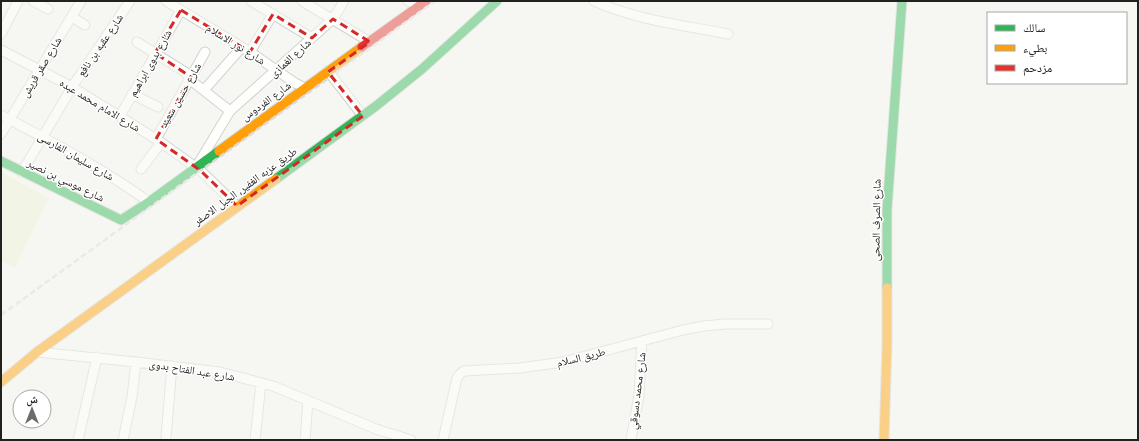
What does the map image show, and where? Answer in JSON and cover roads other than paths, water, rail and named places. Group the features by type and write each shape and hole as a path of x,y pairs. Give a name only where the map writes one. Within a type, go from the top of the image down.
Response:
{"street":[{"path":"1,34 18,1"},
{"path":"33,1 48,9"},
{"name":"شارع صقر قريش","path":"1,134 81,1"},
{"name":"شارع عقبه بن نافع","path":"22,172 72,87 130,1"},
{"name":"شارع نور الاسلام","path":"166,1 246,49 295,83 305,88"},
{"path":"251,1 312,38"},
{"path":"302,1 370,42"},
{"name":"شارع الغمازى","path":"196,167 230,112 333,20 344,1"},
{"path":"408,1 422,4"},
{"name":"طريق عزبه الغفير, الجبل الاصفر","path":"1,382 38,352 237,206 363,116 422,69 498,1"},
{"path":"594,1 622,12 650,19 728,34"},
{"name":"شارع الصرف الصحى","path":"884,440 888,339 887,210 902,1"},
{"name":"شارع الفردوس","path":"121,220 149,202 422,4"},
{"name":"شارع بدوى ابراهيم","path":"120,116 181,10"},
{"path":"204,90 246,49 273,14"},
{"path":"72,16 85,24"},
{"path":"137,42 185,72 190,79 230,112"},
{"name":"شارع الامام محمد عبده","path":"1,50 72,87 158,141 196,167 237,206"},
{"name":"شارع حسين سعيد","path":"141,169 158,141 205,52"},
{"path":"328,72 363,116"},
{"path":"132,94 158,108"},
{"name":"شارع سليمان الفارسى","path":"1,115 43,136 109,174 149,202"},
{"name":"شارع موسي بن نصير","path":"1,161 121,220"},
{"name":"طريق السلام","path":"443,440 457,378 464,370 520,368 562,362 683,330 704,326 725,324 768,324"},
{"name":"شارع محمد دسوقي","path":"631,440 638,395 642,341"},
{"name":"شارع عبد الفتاح بدوى","path":"38,352 97,357 209,370 261,383 370,427 411,440"},
{"path":"78,440 97,357"},
{"path":"123,440 132,397 136,362"},
{"path":"166,437 172,366"},
{"path":"255,440 261,383"},
{"path":"304,440 308,401"}],"railway":[{"path":"1,315 435,1"}]}
